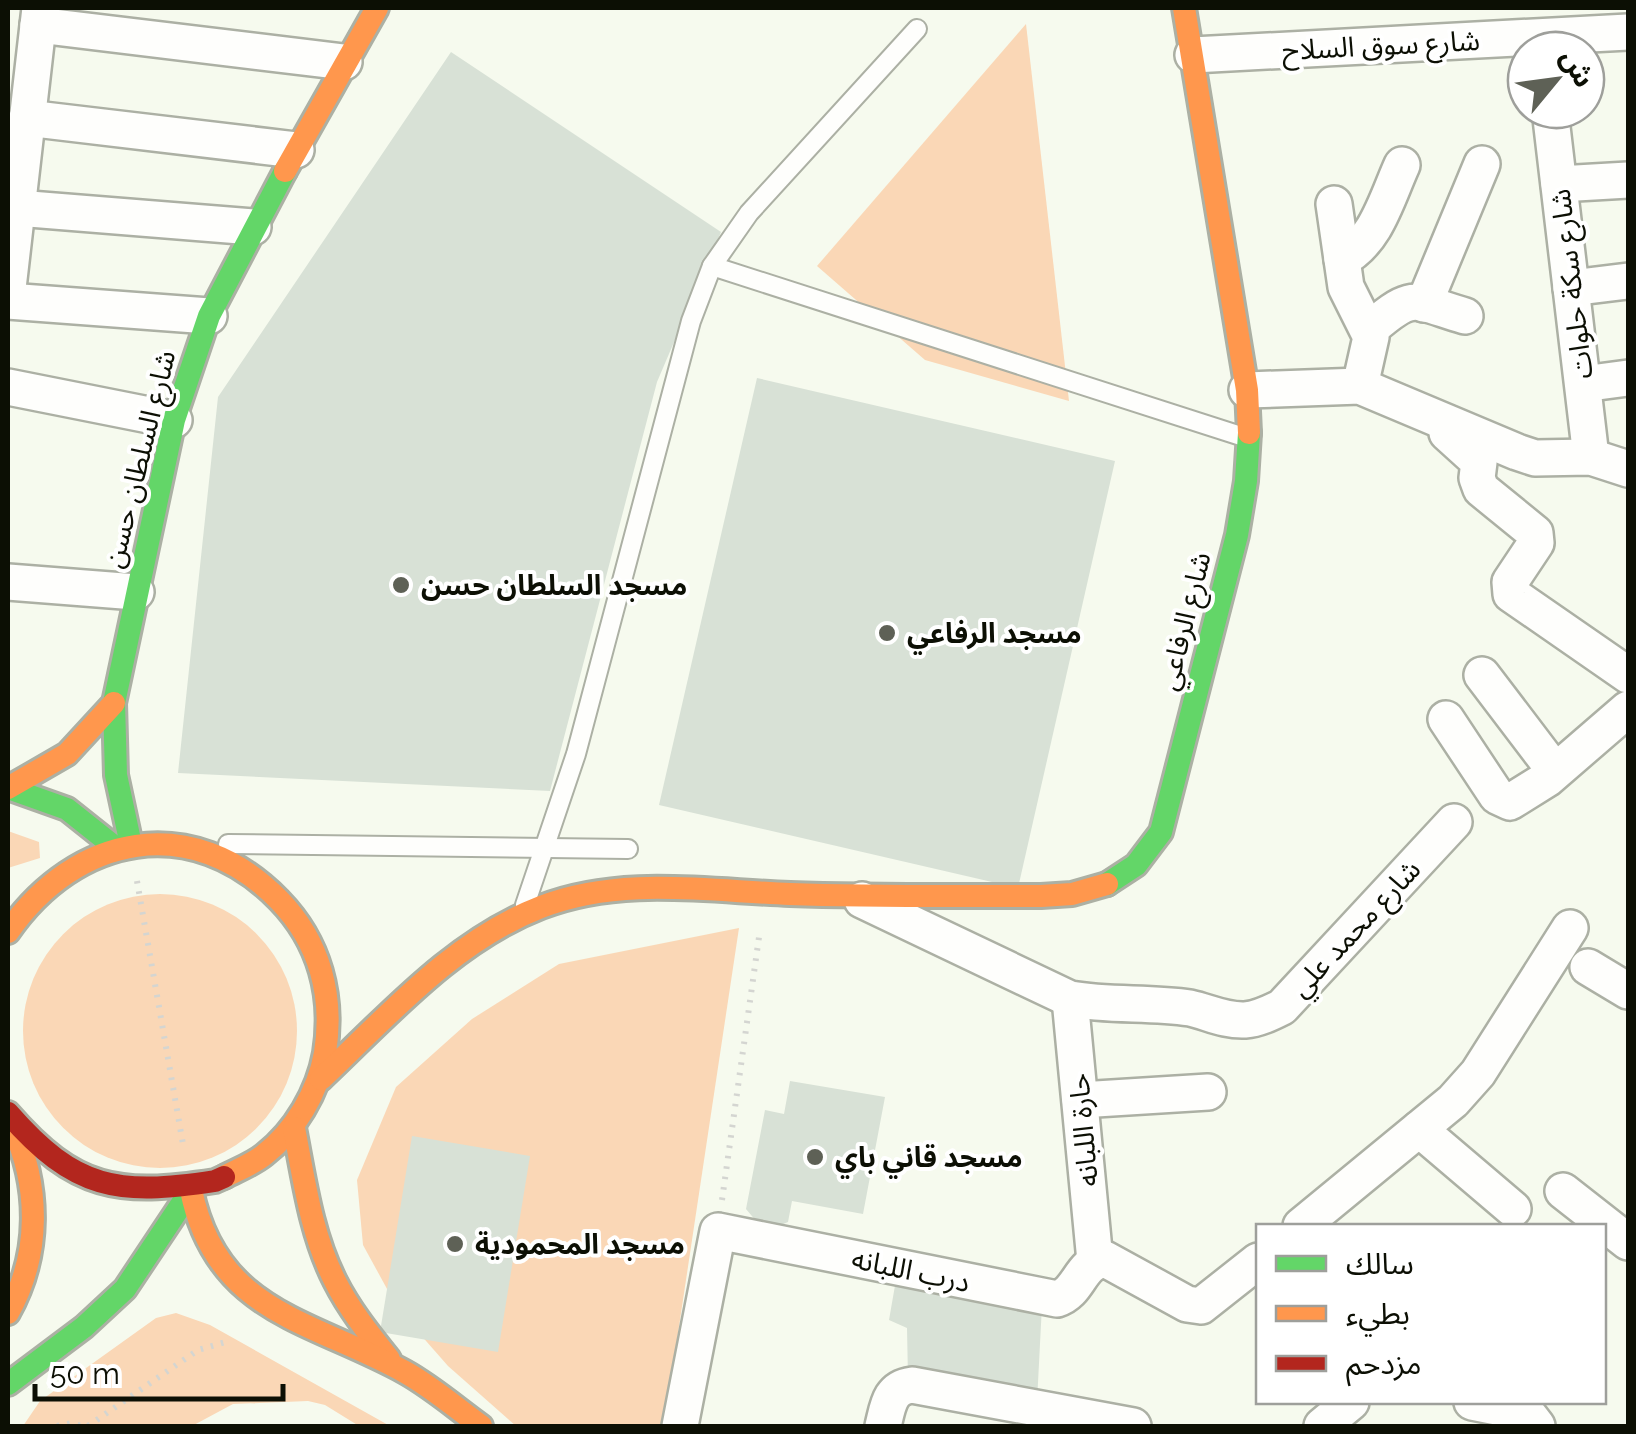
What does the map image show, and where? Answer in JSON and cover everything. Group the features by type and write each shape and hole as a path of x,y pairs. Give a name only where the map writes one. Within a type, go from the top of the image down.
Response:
{"main road":[{"name":"شارع السلطان حسن","path":"124,847 112,752 114,703 174,420 209,316 253,227 377,8"},
{"name":"شارع الرفاعي","path":"321,1078 433,974 484,935 542,906 605,890 669,886 765,893 1049,896 1097,888 1124,876 1145,857 1161,832 1237,535 1248,488 1251,440 1247,390 1184,8"},
{"path":"8,788 69,756 94,732 114,703"},
{"path":"8,788 48,797 86,818 124,847"},
{"path":"8,932 24,905 65,870 124,847 167,844 207,851 244,867 276,892 302,922 321,959 330,998 330,1039 321,1078 294,1128 264,1157 229,1178 190,1190 120,1189 62,1165 29,1139 8,1115"},
{"path":"8,1115 33,1189 33,1248 8,1313"},
{"path":"294,1128 316,1232 328,1266 344,1300 395,1366"},
{"path":"8,1384 100,1314 126,1288 148,1260 190,1190"},
{"path":"190,1190 199,1227 218,1261 245,1288 364,1354 395,1366 481,1426"}],"street":[{"path":"8,288 39,16 344,62"},
{"name":"شارع سوق السلاح","path":"1595,30 1619,24"},
{"name":"شارع سوق السلاح","path":"1193,55 1506,44"},
{"path":"27,118 296,150"},
{"name":"شارع سكة حلوات","path":"1552,130 1591,457"},
{"path":"1424,304 1482,164"},
{"path":"1342,259 1354,253 1371,232 1402,165"},
{"path":"1559,184 1628,180"},
{"path":"1334,204 1349,296 1369,330 1371,344 1360,386"},
{"path":"17,208 253,227"},
{"path":"1571,288 1628,281"},
{"path":"8,301 209,316"},
{"path":"1369,330 1403,302 1465,316"},
{"path":"1582,384 1628,378"},
{"path":"1247,390 1360,386 1535,458 1591,457 1628,469"},
{"path":"8,388 174,420"},
{"path":"1424,412 1479,462 1477,478 1481,489 1535,533 1536,543 1510,582 1511,594 1628,675"},
{"path":"8,582 136,592"},
{"path":"1482,675 1556,771"},
{"path":"1446,719 1504,801 1524,794 1556,771 1628,709"},
{"name":"شارع محمد علي","path":"853,895 1070,998 1103,1005 1191,1008 1226,1019 1245,1020 1282,1007 1454,822"},
{"path":"1303,1224 1453,1101 1478,1073 1570,928"},
{"path":"1588,967 1628,990"},
{"name":"حارة اللبانه","path":"1070,998 1094,1261"},
{"path":"1080,1100 1208,1092"},
{"path":"1419,1129 1513,1209"},
{"path":"1563,1191 1605,1224"},
{"path":"1606,1225 1628,1242"},
{"path":"680,1426 718,1231"},
{"name":"درب اللبانه","path":"718,1231 1056,1300 1069,1295 1094,1261"},
{"path":"1094,1261 1105,1259 1194,1306 1207,1304 1256,1263"},
{"path":"883,1426 890,1399 899,1388 912,1385 1036,1418 1133,1426"},
{"path":"1322,1426 1349,1404"},
{"path":"1496,1404 1527,1413 1537,1426"}],"lane":[{"path":"521,917 576,754 691,321 712,266 750,212 917,29"},
{"path":"712,266 1251,440"},
{"path":"167,844 628,849"},
{"path":"8,1398 42,1358"}],"path":[{"path":"124,847 190,1190"},
{"path":"718,1231 765,893"},
{"path":"58,1426 84,1426 198,1350 229,1341"}],"shaded area":[{"path":"1026,24 1069,401 925,360 817,266"},
{"path":"8,831 39,842 40,858 8,868"},
{"path":"160,894 212,905 257,934 286,979 297,1031 286,1083 257,1128 212,1157 160,1168 108,1157 63,1128 34,1083 23,1031 34,979 63,934 108,905"},
{"path":"739,928 664,1426 516,1426 448,1366 398,1309 363,1245 357,1180 396,1087 472,1019 559,964"},
{"path":"176,1313 210,1325 390,1426 359,1426 325,1405 308,1401 233,1404 192,1426 23,1426 40,1401 156,1318"}],"building":[{"name":"مسجد السلطان حسن","path":"451,52 721,232 657,382 550,791 178,773 218,397"},
{"name":"مسجد الرفاعي","path":"757,378 1115,461 1018,888 659,805"},
{"name":"مسجد قاني باي","path":"790,1081 885,1097 863,1214 792,1201 788,1222 762,1228 746,1209 765,1110 784,1114"},
{"name":"مسجد المحمودية","path":"412,1136 530,1156 498,1352 380,1332"},
{"path":"897,1274 1042,1305 1037,1402 908,1379 907,1328 889,1320"}],"traffic: fast":[{"path":"131,845 116,775 114,703 174,420 209,316 285,171"},
{"path":"1107,884 1136,865 1161,832 1237,535 1249,433"},
{"path":"8,788 67,809 116,848"},
{"path":"8,1384 84,1327 125,1289 191,1190"}],"traffic: slow":[{"path":"285,171 377,8"},
{"path":"1184,8 1247,390 1249,433"},
{"path":"8,788 67,754 114,703"},
{"path":"8,932 36,899 67,873 101,855 136,846 173,845 210,854 245,872 279,900 305,934 321,971 327,1011 325,1053 311,1096 286,1134 260,1158 224,1177"},
{"path":"321,1079 450,960 509,922 571,897 633,888 821,895 1041,896 1072,894 1107,884"},
{"path":"8,1313 26,1267 33,1220 28,1172 12,1125"},
{"path":"294,1128 309,1206 327,1263 347,1301 389,1359"},
{"path":"191,1190 204,1231 222,1263 245,1288 272,1308 405,1372 481,1426"}],"traffic: jam":[{"path":"8,1113 55,1158 100,1182 151,1188 224,1177"}],"place":[{"name":"مسجد السلطان حسن","path":"401,585"},
{"name":"مسجد الرفاعي","path":"887,633"},
{"name":"مسجد قاني باي","path":"815,1157"},
{"name":"مسجد المحمودية","path":"455,1244"}]}
